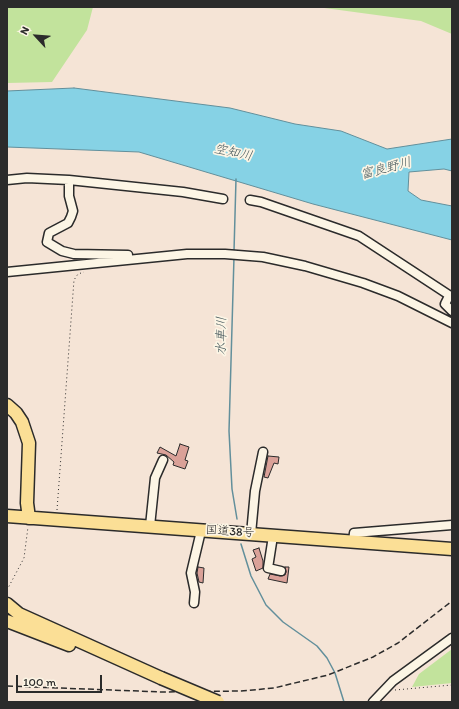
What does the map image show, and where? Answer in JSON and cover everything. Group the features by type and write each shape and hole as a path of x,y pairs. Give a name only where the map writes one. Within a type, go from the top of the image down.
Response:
{"highway":[{"path":"7,405 16,413 22,422 29,443 27,503 29,518"},
{"name":"国道38号","path":"7,516 452,549"},
{"path":"7,604 19,614 204,702"},
{"path":"7,620 86,652 218,702"}],"street":[{"path":"7,180 27,178 69,180 183,192 223,200"},
{"path":"69,180 69,196 73,211 72,217 68,223 49,232 47,242 62,251 74,254 124,254 131,258"},
{"path":"250,200 260,202 359,236 450,297 445,304 452,310"},
{"path":"7,272 131,258 205,253 281,260 363,282 398,296 452,323"},
{"path":"252,534 255,491 263,452"},
{"path":"150,526 154,483 164,460"},
{"path":"353,542 354,533 371,533 452,525"},
{"path":"194,603 195,592 191,581 191,573 199,547 201,530"},
{"path":"273,536 268,568 281,570"},
{"path":"373,702 384,689 452,638"}],"path":[{"path":"56,520 74,280 78,274 88,271"},
{"path":"7,590 24,558 29,518"},
{"path":"384,689 396,690 452,686"}],"green space":[{"path":"7,7 93,7 87,30 52,82 7,83"},
{"path":"317,7 452,7 452,34 421,21"},
{"path":"452,649 452,683 412,687 419,674"}],"water":[{"path":"74,88 230,108 295,124 341,131 387,149 452,139 452,171 444,169 409,172 408,191 421,200 452,206 452,240 313,204 139,152 7,147 7,91"}],"building":[{"path":"180,444 189,447 185,460 188,461 185,469 173,465 174,462 166,455 157,453 160,447 176,456"},
{"path":"268,456 279,457 278,464 274,463 268,478 264,477"},
{"path":"259,548 263,561 263,568 256,571 252,559 256,557 253,550"},
{"path":"198,567 204,568 203,583 199,582 197,573"},
{"path":"285,567 289,567 287,583 268,579 270,574 280,576 285,575"}],"waterway":[{"name":"水車川","path":"234,251 236,179"},
{"name":"水車川","path":"234,257 229,431 232,489 237,519"},
{"name":"水車川","path":"241,544 251,576 266,605 283,622 317,646 327,658 335,673 344,702"}],"railway":[{"path":"7,686 163,692 241,691 274,688 328,675 373,657 398,643 452,601"}],"water label":[{"name":"空知川","path":"233,153"},
{"name":"富良野川","path":"386,169"}]}
